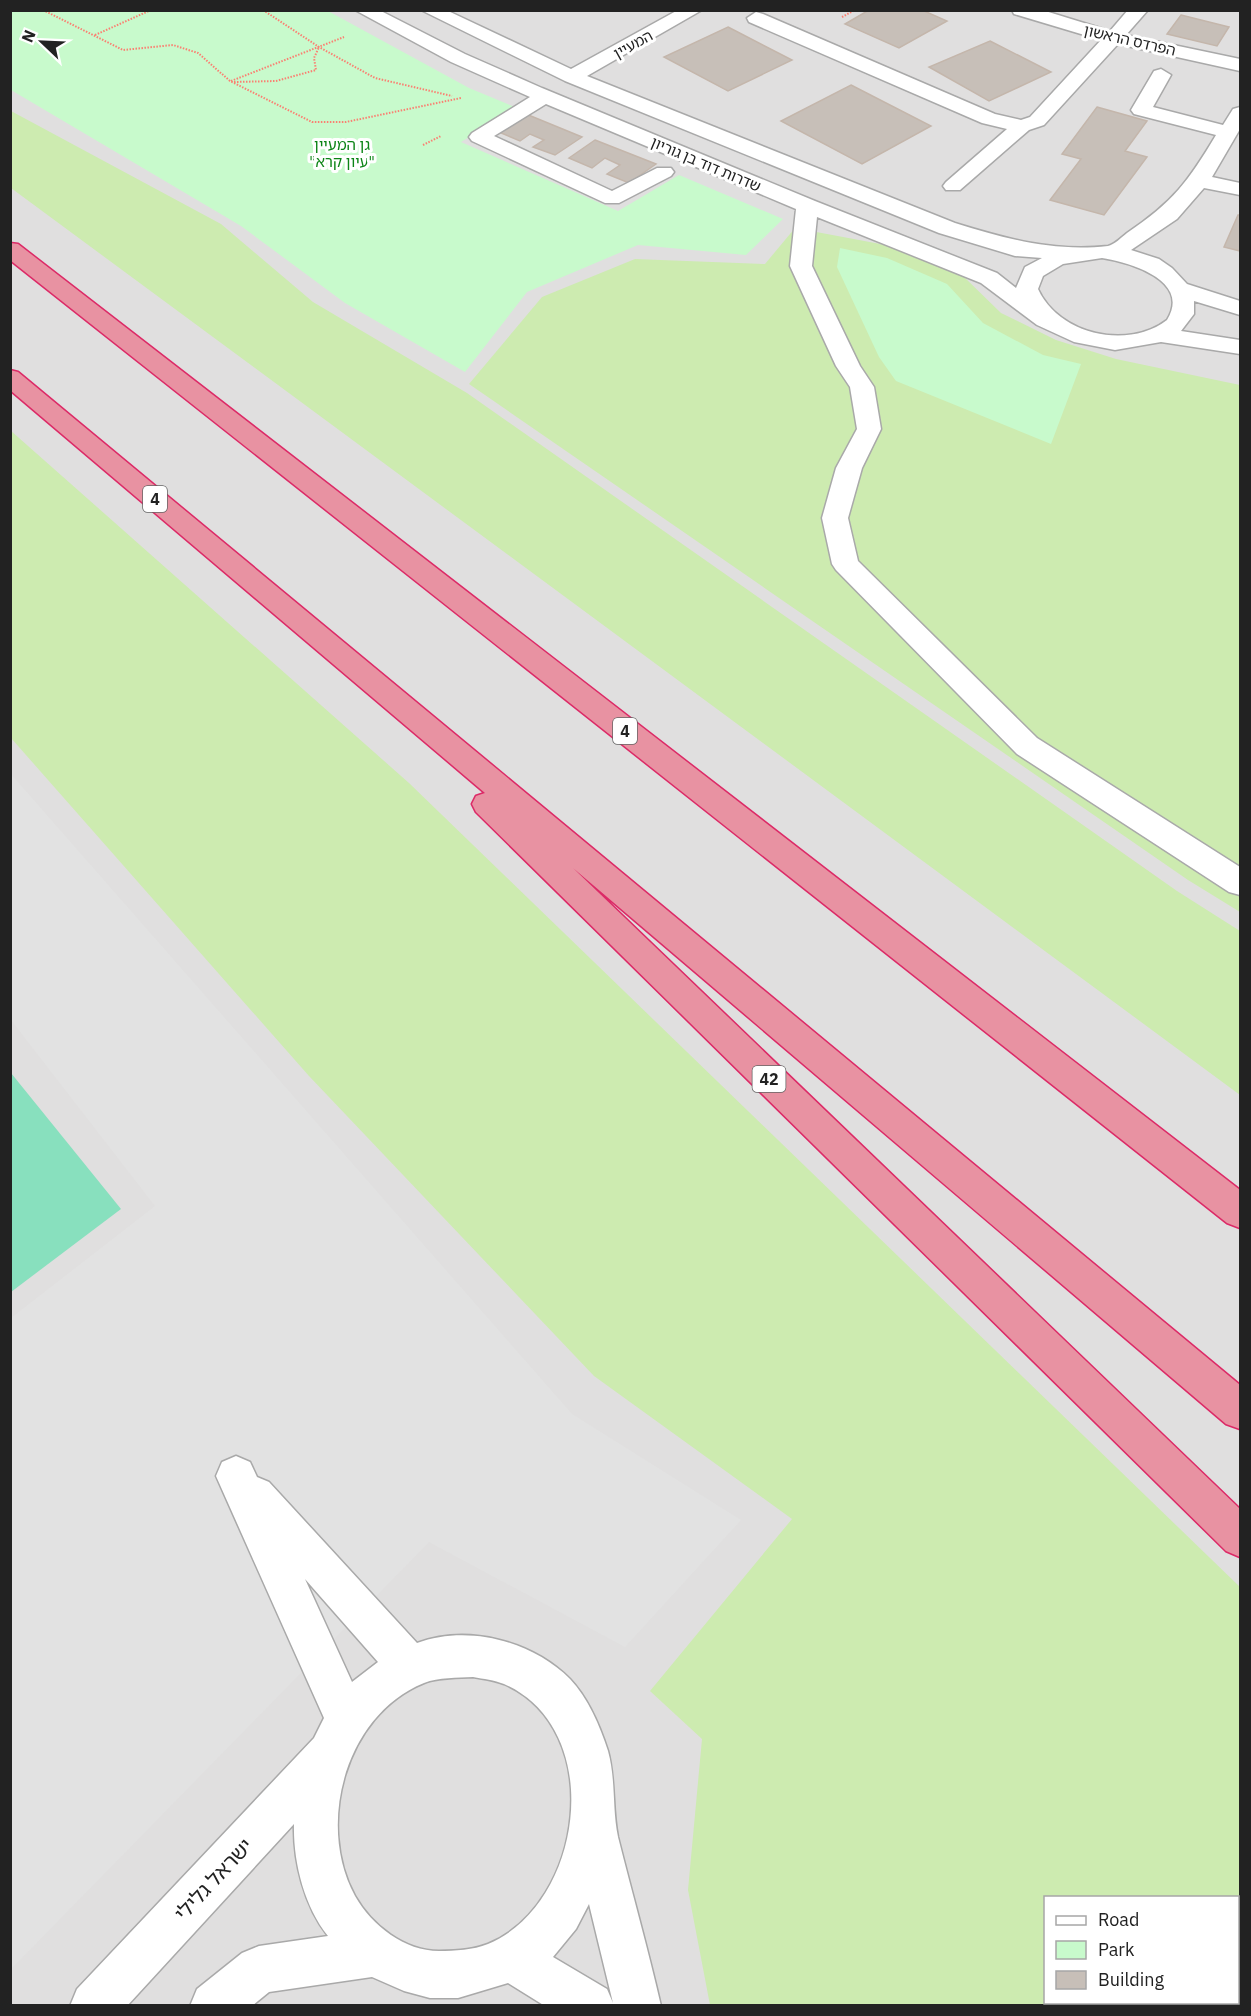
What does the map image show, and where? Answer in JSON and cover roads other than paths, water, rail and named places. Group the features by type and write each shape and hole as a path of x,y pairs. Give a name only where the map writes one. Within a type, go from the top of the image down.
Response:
{"highway":[{"name":"4","path":"10,249 1240,1211"},
{"name":"4","path":"10,377 1240,1410"},
{"name":"42","path":"299,621 1240,1537"}],"street":[{"name":"שדרות דוד בן גוריון","path":"364,10 458,58 540,94 807,206 988,278 1045,320"},
{"name":"שדרות דוד בן גוריון","path":"430,10 572,77 947,228 1016,249 1068,253"},
{"name":"המעיין","path":"572,77 693,10"},
{"name":"הפרדס הראשון","path":"1021,10 1114,38 1240,65"},
{"path":"953,186 1022,126 1037,121 1139,10"},
{"path":"756,18 988,119 1022,126"},
{"path":"1161,75 1141,110 1227,132"},
{"path":"540,94 479,137 612,199 664,172"},
{"path":"1113,253 1169,214 1199,181 1240,113"},
{"path":"1199,181 1240,189"},
{"path":"807,206 801,266 848,366 862,387 869,429 849,468 835,518 845,564 1027,746 1240,883"},
{"path":"1164,273 1163,253 1169,214"},
{"path":"1180,289 1185,312 1176,326 1160,335 1133,343 1105,342 1076,336 1045,320 1031,304 1027,283 1037,267 1068,253 1113,253 1151,264 1180,289 1240,308"},
{"path":"1160,335 1240,347"},
{"path":"409,1666 354,1602 236,1476 339,1736 320,1788 315,1826 319,1863 330,1898 349,1928 374,1953 417,1974 465,1976 512,1959 552,1925 580,1878 593,1826"},
{"name":"ישראל גלילי","path":"94,2006 339,1736 375,1689 409,1666 448,1655 488,1656 525,1670 556,1696 580,1733 592,1777 593,1826"},
{"path":"593,1826 625,1946 637,2006"},
{"path":"214,2006 259,1970 374,1953"},
{"path":"512,1959 590,2006"}],"park label":[{"name":"גן המעיין \"עיון קרא\"","path":"342,152"}]}
